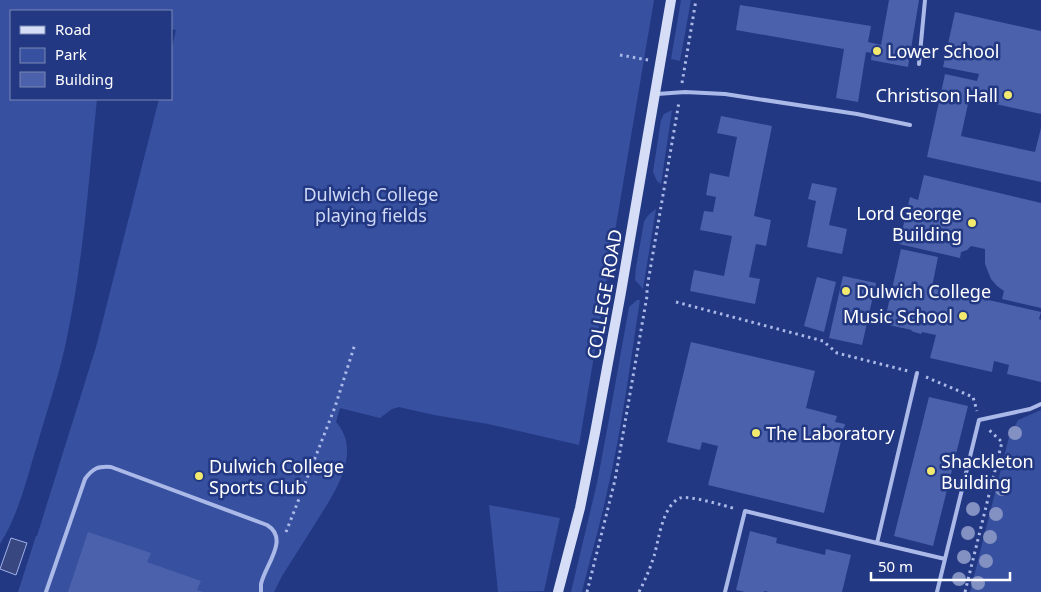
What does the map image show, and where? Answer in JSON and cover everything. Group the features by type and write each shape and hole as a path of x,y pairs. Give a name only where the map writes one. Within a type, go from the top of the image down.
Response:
{"street":[{"name":"COLLEGE ROAD","path":"558,592 580,508 593,443 671,0"}],"lane":[{"path":"919,64 925,0"},
{"path":"655,94 680,92 734,95 857,114 910,125"},
{"path":"877,543 916,373"},
{"path":"937,592 979,420 1030,409 1041,404"},
{"path":"46,592 85,479 95,469 103,467 111,467 267,525 275,531 277,545 261,584 261,592"},
{"path":"726,592 745,511 945,559"}],"path":[{"path":"587,592 615,480 696,0"},
{"path":"620,55 651,61"},
{"path":"676,302 823,340 837,353 916,373 973,397 979,420 1002,442 965,592"},
{"path":"277,545 288,529 335,407 355,344"},
{"path":"639,592 647,577 665,515 672,505 681,498 690,498 745,511"}],"green space":[{"name":"Dulwich College playing fields","path":"0,0 654,0 579,445 488,424 399,407 392,409 380,418 340,408 336,422 344,434 347,447 346,461 342,474 329,501 274,592 18,592 96,347 159,100 172,100 172,47 176,30 172,29 172,10 10,10 10,100 97,100 82,245 74,303 65,346 22,496 0,544"},
{"path":"681,0 691,0 680,61 671,59"},
{"path":"672,110 661,184 657,181 653,172 661,120 664,114"},
{"path":"656,209 643,289 635,280 636,267 644,222"},
{"path":"637,300 640,300 625,396 604,504 582,592 571,592 597,483 629,307"},
{"path":"1041,410 1041,592 970,592 1009,437 1018,420"},
{"path":"489,505 560,518 544,591 498,592"}],"shaded area":[{"path":"11,538 27,543 16,575 0,569"}],"building":[{"name":"Lower School","path":"889,0 919,0 908,67 871,60 872,53 866,52 858,102 836,98 844,49 736,30 740,5 871,26 868,42 881,45"},
{"name":"Christison Hall","path":"955,12 1041,31 1041,114 973,99 975,91 971,90 961,136 1035,152 1041,128 1041,182 927,157 945,74 977,81 979,74 943,67"},
{"path":"721,116 772,126 754,216 771,220 766,246 756,244 749,277 760,279 755,304 690,291 694,270 724,276 732,236 700,230 704,211 713,212 716,197 706,195 710,173 729,177 737,137 717,133"},
{"name":"Lord George Building","path":"924,175 1041,203 1041,308 1002,299 1004,291 991,279 985,264 985,249 971,246 961,252 960,258 899,244 910,197 918,200"},
{"path":"812,183 837,188 829,225 847,229 842,254 807,247 816,201 808,199"},
{"name":"Music School","path":"901,249 938,257 932,287 1041,312 1039,319 1041,320 1041,382 1007,374 1009,365 994,361 992,372 930,358 936,335 922,332 921,334 912,330 884,324"},
{"path":"843,276 876,283 862,345 829,338"},
{"path":"817,277 836,282 824,332 804,326"},
{"name":"The Laboratory","path":"691,342 815,371 806,408 837,416 835,422 845,424 824,513 708,485 718,446 702,442 700,450 667,442"},
{"name":"Shackleton Building","path":"929,397 968,406 933,546 894,536"},
{"path":"750,531 777,538 776,543 825,555 826,549 851,555 842,592 745,592 736,590"},
{"path":"88,532 151,553 147,562 201,581 197,590 204,592 68,592"}],"place":[{"name":"Lower School","path":"877,51"},
{"name":"Christison Hall","path":"1008,95"},
{"name":"Lord George Building","path":"972,223"},
{"name":"Dulwich College","path":"846,291"},
{"name":"Music School","path":"963,316"},
{"name":"The Laboratory","path":"756,433"},
{"name":"Shackleton Building","path":"931,471"},
{"name":"Dulwich College Sports Club","path":"199,476"}]}
